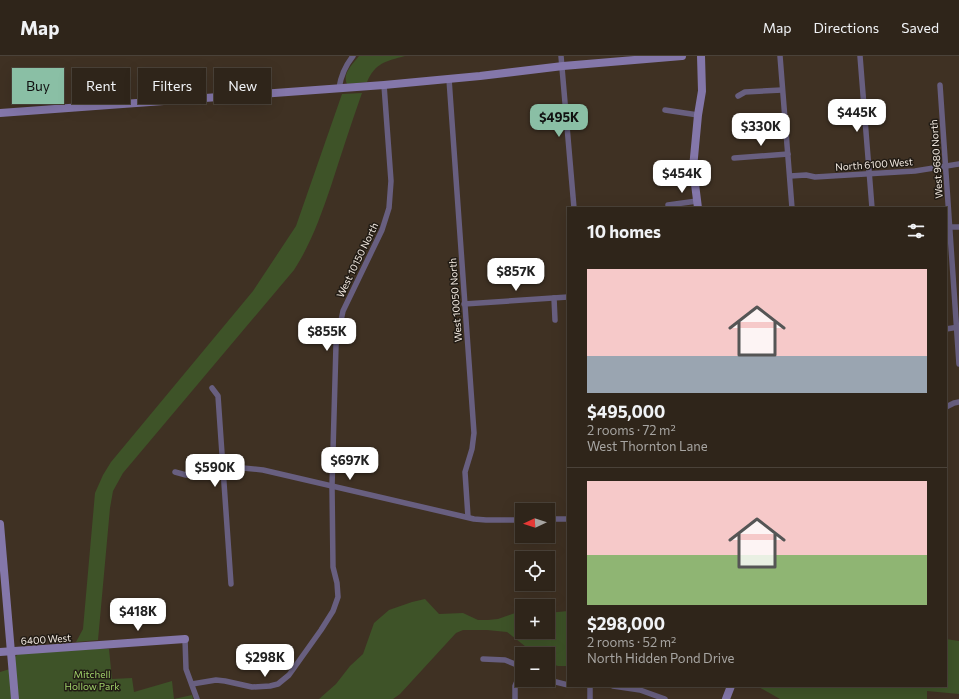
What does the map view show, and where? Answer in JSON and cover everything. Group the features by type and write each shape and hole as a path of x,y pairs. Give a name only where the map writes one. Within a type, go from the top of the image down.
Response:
{"street":[{"path":"339,88 344,67 353,56"},
{"path":"561,56 574,207"},
{"path":"0,113 449,80 563,66 682,56"},
{"path":"668,205 697,204 693,168 698,114 702,91 701,56"},
{"path":"780,56 792,207"},
{"path":"860,56 872,207"},
{"name":"West 10050 North","path":"449,80 474,433 472,449 465,472 468,517"},
{"name":"West 10150 North","path":"192,684 216,680 252,687 278,684 288,675 321,630 333,611 338,597 337,583 333,567 332,486 336,345 343,311 382,230 389,208 391,181 384,85"},
{"name":"West 9680 North","path":"940,85 958,327 959,364"},
{"path":"738,96 745,92 782,90"},
{"path":"665,110 698,114"},
{"path":"734,158 788,154"},
{"name":"North 6100 West","path":"790,176 806,175 815,177 915,171 959,164"},
{"path":"950,227 959,227"},
{"path":"464,304 567,297"},
{"path":"554,298 555,320"},
{"path":"947,329 958,327"},
{"path":"212,388 218,396 231,584"},
{"path":"947,407 959,402"},
{"path":"175,472 186,475 243,468 263,470 468,517 486,520 515,520"},
{"path":"555,519 567,519"},
{"path":"0,524 15,699"},
{"path":"185,639 186,669 196,699"},
{"name":"6400 West","path":"0,652 185,639"},
{"path":"483,659 505,660 515,665"},
{"path":"555,682 567,685"},
{"path":"515,687 515,699"},
{"path":"590,687 590,699"},
{"path":"620,687 640,690 665,699"},
{"path":"726,699 731,687"}],"green space":[{"path":"359,56 405,56 382,64 374,71 367,82 347,84 347,72"},
{"path":"362,93 311,240 294,270 123,473 113,491 110,508 98,640 76,642 83,629 95,493 103,475 111,462 253,291 296,226 342,94"},
{"path":"425,599 439,614 463,613 478,620 488,620 498,619 515,613 515,638 507,632 463,630 456,633 400,694 393,699 319,699 336,684 350,666 363,654 374,623 389,610"},
{"path":"567,611 567,666 555,665 555,647 526,647 516,639 555,639 555,612"},
{"path":"947,639 959,641 959,694 927,691 927,699 780,699 759,687 947,687"},
{"name":"Mitchell Hollow Park","path":"109,649 112,679 132,678 134,692 172,681 174,699 19,699 14,658 18,654"},
{"path":"10,669 12,699 0,699 0,672"},
{"path":"192,695 193,699 174,699"}]}
